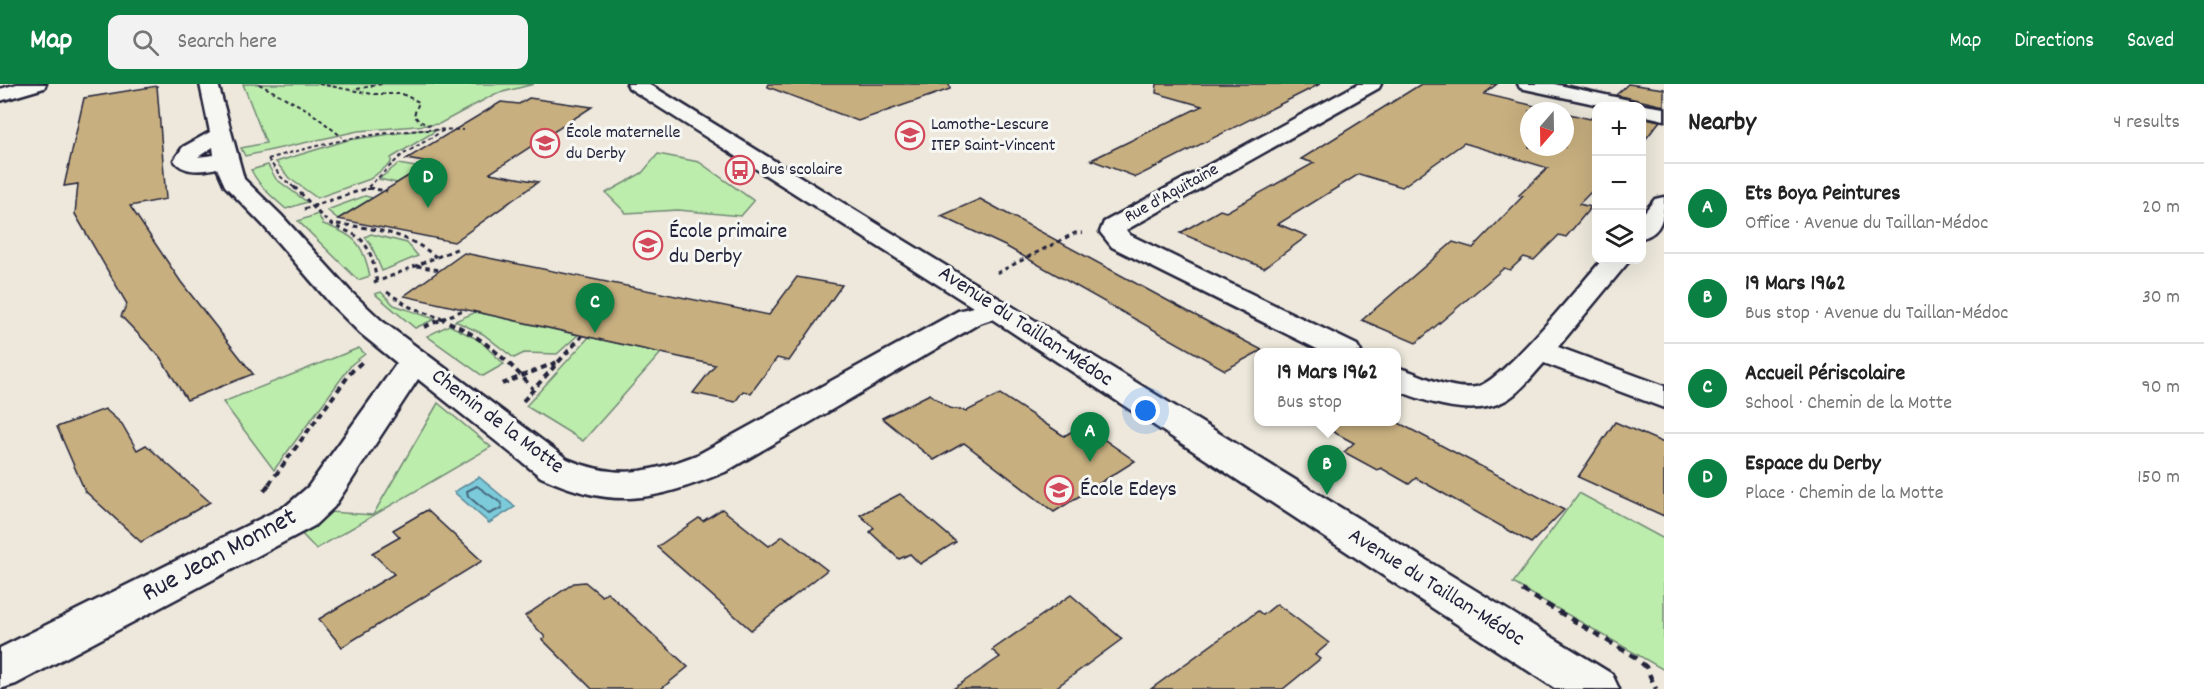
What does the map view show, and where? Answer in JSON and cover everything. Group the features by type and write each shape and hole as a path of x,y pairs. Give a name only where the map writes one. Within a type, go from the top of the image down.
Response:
{"street":[{"path":"0,95 37,84"},
{"name":"Chemin de la Motte","path":"209,84 233,181 272,220 340,297 392,343 554,468 578,480 606,486 645,486 679,477 712,463 969,317 996,309"},
{"name":"Avenue du Taillan-Médoc","path":"636,84 948,278 1595,689"},
{"name":"Rue d'Aquitaine","path":"1338,348 1121,241 1113,232 1113,227 1372,84"},
{"path":"1527,84 1610,102"},
{"path":"1646,110 1664,114"},
{"path":"1646,224 1664,204"},
{"path":"1401,380 1415,387 1445,394 1477,396 1494,393 1539,350 1613,264"},
{"name":"Rue Jean Monnet","path":"0,670 300,516 321,497 392,343"},
{"path":"1539,350 1664,398"}],"path":[{"path":"259,84 308,110 343,138"},
{"path":"319,84 372,94 402,94 419,102 414,115 419,121 435,127 464,130"},
{"path":"353,90 382,84"},
{"path":"226,154 268,159 343,138 375,132 435,127"},
{"path":"272,220 368,188 402,155 447,129"},
{"path":"268,159 281,177 316,205 330,223 356,235 366,246 373,260 376,282 397,301 428,312 484,340 533,389"},
{"path":"368,188 387,191"},
{"path":"330,223 410,238 436,257"},
{"path":"948,278 989,276 1075,233 1113,232"},
{"path":"340,297 459,248"},
{"path":"417,266 439,270"},
{"path":"500,426 582,336"},
{"path":"242,547 259,499 352,371 368,356 392,343"},
{"path":"466,399 559,361"}],"green space":[{"path":"243,84 534,84 495,94 439,124 358,131 245,156 241,148 266,143"},
{"path":"420,130 437,130 391,158 391,163 370,179 317,198 289,178 276,162 348,140"},
{"path":"658,154 699,162 754,201 741,216 678,210 626,213 606,193 642,173"},
{"path":"398,164 421,168 397,183 379,179"},
{"path":"268,165 276,179 307,202 286,209 271,196 251,170"},
{"path":"365,196 373,198 338,219 327,210"},
{"path":"318,214 323,224 343,232 356,242 364,256 370,276 358,280 298,221"},
{"path":"371,234 407,243 418,256 382,271 365,237"},
{"path":"381,292 394,305 435,319 415,328 375,294"},
{"path":"476,312 578,335 557,354 524,353 514,358 483,334 455,321"},
{"path":"449,325 479,340 504,364 483,376 427,336"},
{"path":"589,337 661,353 583,441 526,406"},
{"path":"359,348 365,354 352,364 274,470 223,402"},
{"path":"438,403 491,447 316,549 297,529 329,512 373,515"},
{"path":"1579,493 1664,539 1664,670 1513,583"}],"water":[{"path":"479,477 515,507 489,523 454,492"}],"building":[{"path":"768,84 949,84 950,89 858,121 768,87"},
{"path":"1157,84 1320,84 1136,177 1091,160 1202,106 1156,93"},
{"path":"1421,84 1497,84 1484,94 1520,102 1520,156 1574,156 1574,115 1590,119 1592,117 1592,191 1579,204 1591,207 1566,237 1559,235 1534,260 1524,257 1510,270 1504,268 1416,343 1362,320 1453,242 1473,248 1523,196 1519,195 1548,168 1464,143 1402,187 1359,174 1278,224 1307,236 1264,268 1180,233 1220,210 1226,212 1314,163 1301,159"},
{"path":"1628,84 1664,89 1664,106 1616,95"},
{"path":"157,86 166,199 130,206 181,282 253,374 187,400 160,357 121,316 127,304 75,214 78,184 64,186 84,98"},
{"path":"529,98 592,107 490,173 538,182 454,242 338,219 430,163 406,159 501,102 519,104"},
{"path":"1646,118 1660,121 1646,139"},
{"path":"980,199 1258,348 1254,348 1254,354 1225,370 1007,247 941,216"},
{"path":"464,253 769,315 797,277 842,285 789,361 777,358 751,393 743,391 735,402 693,393 715,365 404,296"},
{"path":"930,394 949,408 967,411 1000,394 1064,436 1083,425 1135,461 1054,512 964,443 934,460 882,418"},
{"path":"105,409 122,424 137,450 146,445 210,502 141,542 85,491 57,427"},
{"path":"1615,422 1664,443 1664,516 1578,477"},
{"path":"1401,424 1564,510 1531,543 1416,478 1409,484 1381,468 1377,470 1344,452 1354,443 1322,426 1401,426"},
{"path":"900,494 956,542 920,564 910,554 899,559 870,532 874,528 860,515"},
{"path":"722,509 769,546 783,536 827,570 751,630 657,547 699,518 703,521"},
{"path":"427,510 482,561 342,647 319,619 394,574 372,553 400,537 393,530"},
{"path":"585,582 602,596 607,592 688,667 661,689 592,689 542,639 545,637 525,616 574,583"},
{"path":"1071,595 1122,639 1054,689 953,689 1000,657 992,650"},
{"path":"1277,604 1329,643 1315,655 1320,659 1283,689 1151,689 1258,611 1263,615"}],"place":[{"name":"Lamothe-Lescure ITEP Saint-Vincent","path":"910,135"},
{"name":"École maternelle du Derby","path":"545,143"},
{"name":"Bus scolaire","path":"740,170"},
{"name":"Espace du Derby","path":"428,208"},
{"name":"École primaire du Derby","path":"648,245"},
{"name":"Accueil Périscolaire","path":"595,333"},
{"name":"Ets Boya Peintures","path":"1090,462"},
{"name":"École Edeys","path":"1059,490"},
{"name":"19 Mars 1962","path":"1327,495"}]}
